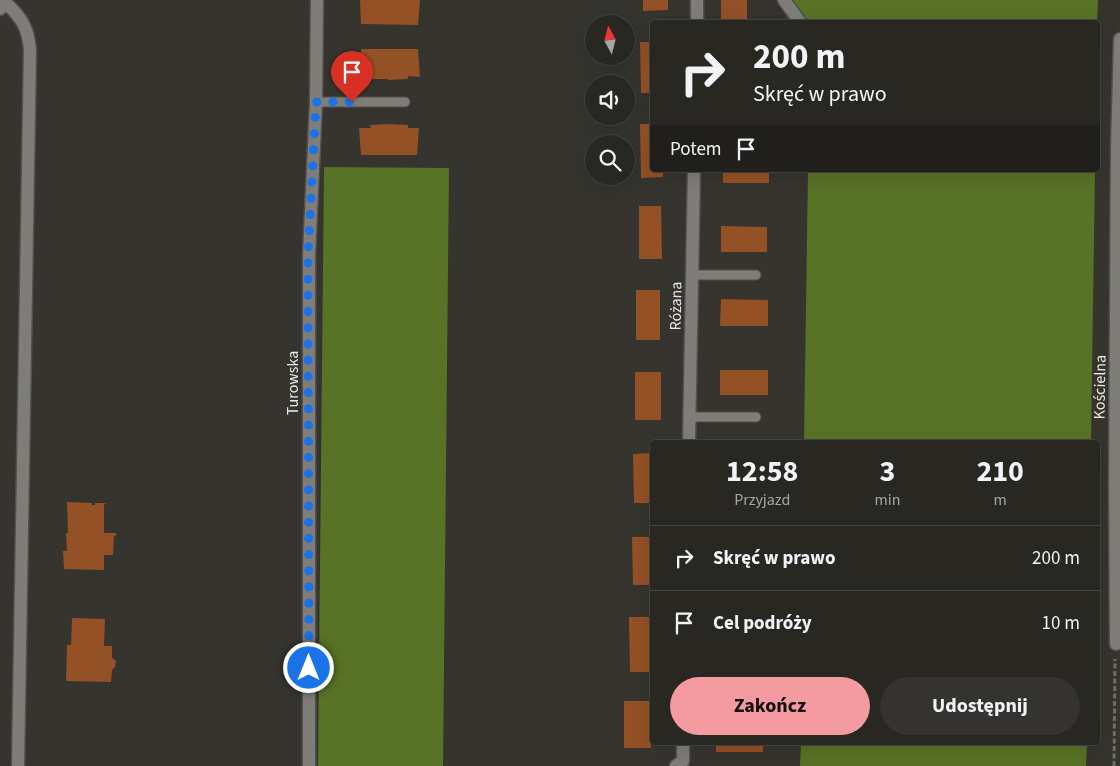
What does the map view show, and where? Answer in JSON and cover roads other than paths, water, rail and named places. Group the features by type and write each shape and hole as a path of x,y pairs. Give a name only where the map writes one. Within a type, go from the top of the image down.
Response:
{"street":[{"name":"Turowska","path":"309,766 308,256 316,102 317,0"},
{"path":"697,0 697,20"},
{"path":"784,0 799,20"},
{"path":"3,6 21,19 26,28 30,50 18,766"},
{"name":"Kościelna","path":"1116,644 1118,630 1117,147 1120,39"},
{"name":"Różana","path":"689,440 694,172"},
{"path":"676,766 683,761 683,745"}],"lane":[{"path":"316,102 405,102"},
{"path":"692,275 756,275"},
{"path":"689,417 756,417"}]}
